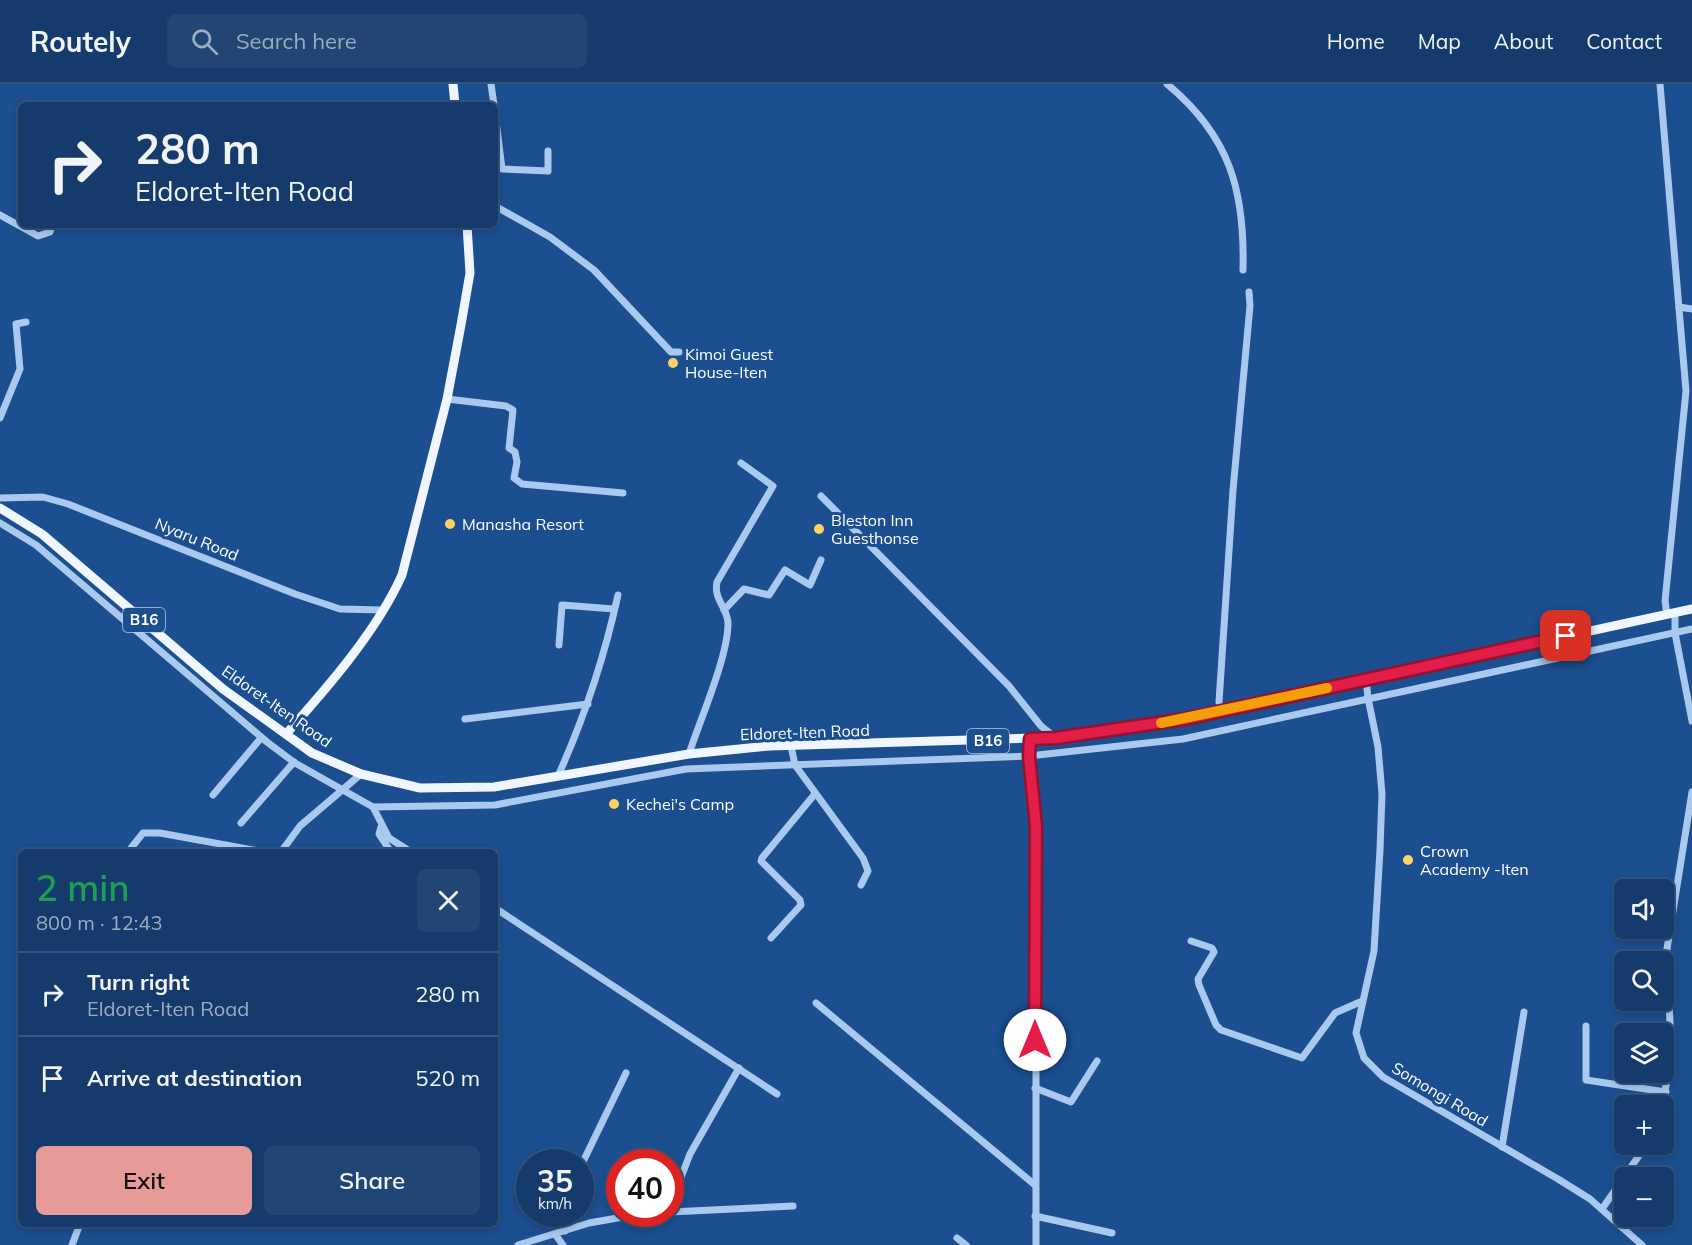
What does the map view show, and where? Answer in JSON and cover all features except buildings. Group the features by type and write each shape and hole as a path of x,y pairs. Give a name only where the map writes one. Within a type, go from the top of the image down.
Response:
{"main road":[{"path":"453,84 455,102"},
{"path":"286,734 340,670 384,606 402,575 447,399 470,273 467,228"},
{"name":"Eldoret-Iten Road","path":"0,508 42,534 223,689 312,753 361,774 420,788 495,787 689,754 791,746 1056,738 1185,719 1692,609"}],"street":[{"path":"491,84 494,102"},
{"path":"1167,84 1210,127 1230,165 1244,227 1243,270"},
{"path":"1660,84 1686,391 1665,601 1671,614 1692,721"},
{"path":"498,137 502,169 548,171 548,151"},
{"path":"498,208 550,237 594,270 671,352 679,351"},
{"path":"0,215 18,225"},
{"path":"24,228 38,236 50,232 51,228"},
{"path":"1219,702 1233,490 1250,306 1249,292"},
{"path":"1679,307 1692,309"},
{"path":"0,418 20,369 16,324 26,322"},
{"path":"447,399 506,406 513,410 509,448 515,452 517,462 514,478 522,484 623,493"},
{"path":"689,754 724,647 729,623 715,591 717,582 773,486 741,464"},
{"path":"821,496 1009,686 1041,726 1056,738"},
{"name":"Nyaru Road","path":"0,498 43,497 139,532 295,594 340,609 384,606"},
{"path":"0,523 36,545 261,738 294,762 373,807 495,805 686,770 1029,756 1183,739 1692,629"},
{"path":"724,610 744,590 769,595 784,570 810,585 821,561"},
{"path":"105,605 114,594"},
{"path":"558,776 604,659 618,595"},
{"path":"559,645 562,605 614,609"},
{"name":"Somongi Road","path":"1366,679 1378,747 1381,828 1374,951 1360,1002 1356,1033 1359,1048 1374,1069 1404,1090 1558,1179 1602,1209 1642,1245"},
{"path":"465,719 588,704"},
{"path":"213,795 261,738"},
{"path":"1030,739 1029,756 1036,826 1036,1245"},
{"path":"791,746 795,765 814,795 863,858 868,871 861,885"},
{"path":"241,823 294,762"},
{"path":"283,849 300,826 361,774"},
{"path":"1665,1095 1672,1055 1666,955 1692,792"},
{"path":"771,938 801,905 800,900 761,861 814,795"},
{"path":"373,807 381,828 389,838 406,849"},
{"path":"381,828 379,834 389,849"},
{"path":"131,849 144,833 160,833 248,849"},
{"path":"498,910 777,1094"},
{"path":"1191,940 1212,948 1214,952 1198,979 1216,1025 1221,1030 1302,1058 1335,1013 1360,1002"},
{"path":"816,1003 1035,1185"},
{"path":"1502,1147 1524,1012"},
{"path":"1586,1026 1586,1080 1666,1092"},
{"path":"1035,1088 1071,1102 1097,1061"},
{"path":"684,1170 690,1154 739,1068"},
{"path":"589,1149 626,1073"},
{"path":"1602,1209 1639,1155"},
{"path":"684,1211 793,1206"},
{"path":"1035,1216 1112,1233"},
{"path":"518,1245 529,1240 606,1220"},
{"path":"72,1245 79,1227"},
{"path":"565,1231 566,1227"},
{"path":"555,1234 563,1245"},
{"path":"957,1238 966,1245"}],"slow traffic":[{"path":"1161,723 1327,688"}],"place":[{"name":"Kimoi Guest House-Iten","path":"673,363"},
{"name":"Manasha Resort","path":"450,524"},
{"name":"Bleston Inn Guesthonse","path":"819,529"},
{"name":"Kechei's Camp","path":"614,804"},
{"name":"Crown Academy -Iten","path":"1408,860"}],"route":[{"path":"1035,1040 1036,826 1029,756 1030,739 1056,738 1185,719 1566,636"}]}
